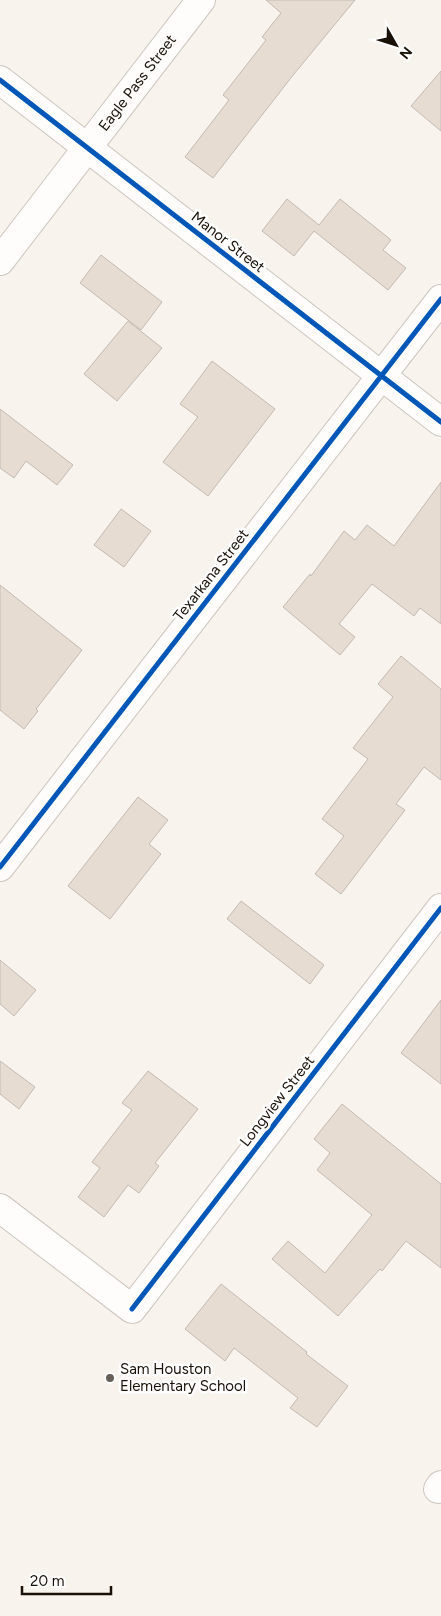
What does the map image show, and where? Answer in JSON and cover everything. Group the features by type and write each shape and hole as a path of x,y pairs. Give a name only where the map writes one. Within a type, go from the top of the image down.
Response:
{"street":[{"name":"Eagle Pass Street","path":"0,261 201,0"},
{"name":"Manor Street","path":"0,80 441,422"},
{"name":"Texarkana Street","path":"0,868 441,299"},
{"name":"Longview Street","path":"0,1208 132,1309 441,908"}],"building":[{"path":"266,0 355,0 294,74 213,178 185,157 229,100 223,95 266,40 262,37 281,13"},
{"path":"441,71 441,131 411,106"},
{"path":"287,199 319,225 340,199 391,240 383,250 406,268 388,290 314,231 294,256 262,231"},
{"path":"101,255 162,302 141,330 80,283"},
{"path":"128,321 162,348 117,401 84,374"},
{"path":"212,361 275,409 208,496 163,462 198,417 180,404"},
{"path":"0,409 73,465 57,485 26,461 14,478 0,468"},
{"path":"441,482 441,624 420,608 414,616 372,584 339,624 355,637 340,655 283,607 310,574 311,576 344,531 355,540 367,525 394,546"},
{"path":"121,509 151,531 124,567 94,545"},
{"path":"0,585 82,650 36,709 38,711 24,729 0,710"},
{"path":"401,656 441,689 441,780 424,767 396,804 405,810 341,894 315,874 344,836 322,819 368,759 353,748 393,697 378,684"},
{"path":"138,797 168,820 149,844 161,854 110,919 68,886"},
{"path":"241,901 324,965 310,984 227,919"},
{"path":"0,960 36,990 14,1016 0,1004"},
{"path":"441,1000 441,1084 401,1053"},
{"path":"0,1061 35,1087 19,1109 0,1094"},
{"path":"148,1071 198,1109 155,1163 159,1166 139,1193 128,1185 104,1217 78,1197 100,1168 92,1162 132,1110 122,1103"},
{"path":"342,1104 441,1184 441,1268 406,1241 382,1271 380,1269 338,1316 272,1259 288,1241 325,1273 372,1215 317,1170 330,1153 314,1139"},
{"path":"221,1284 348,1386 317,1427 290,1408 298,1398 234,1348 225,1361 185,1329"}],"cycle path":[{"path":"0,80 441,422"},
{"path":"0,867 441,299"},
{"path":"132,1309 441,908"}],"place":[{"name":"Sam Houston Elementary School","path":"110,1378"}]}
